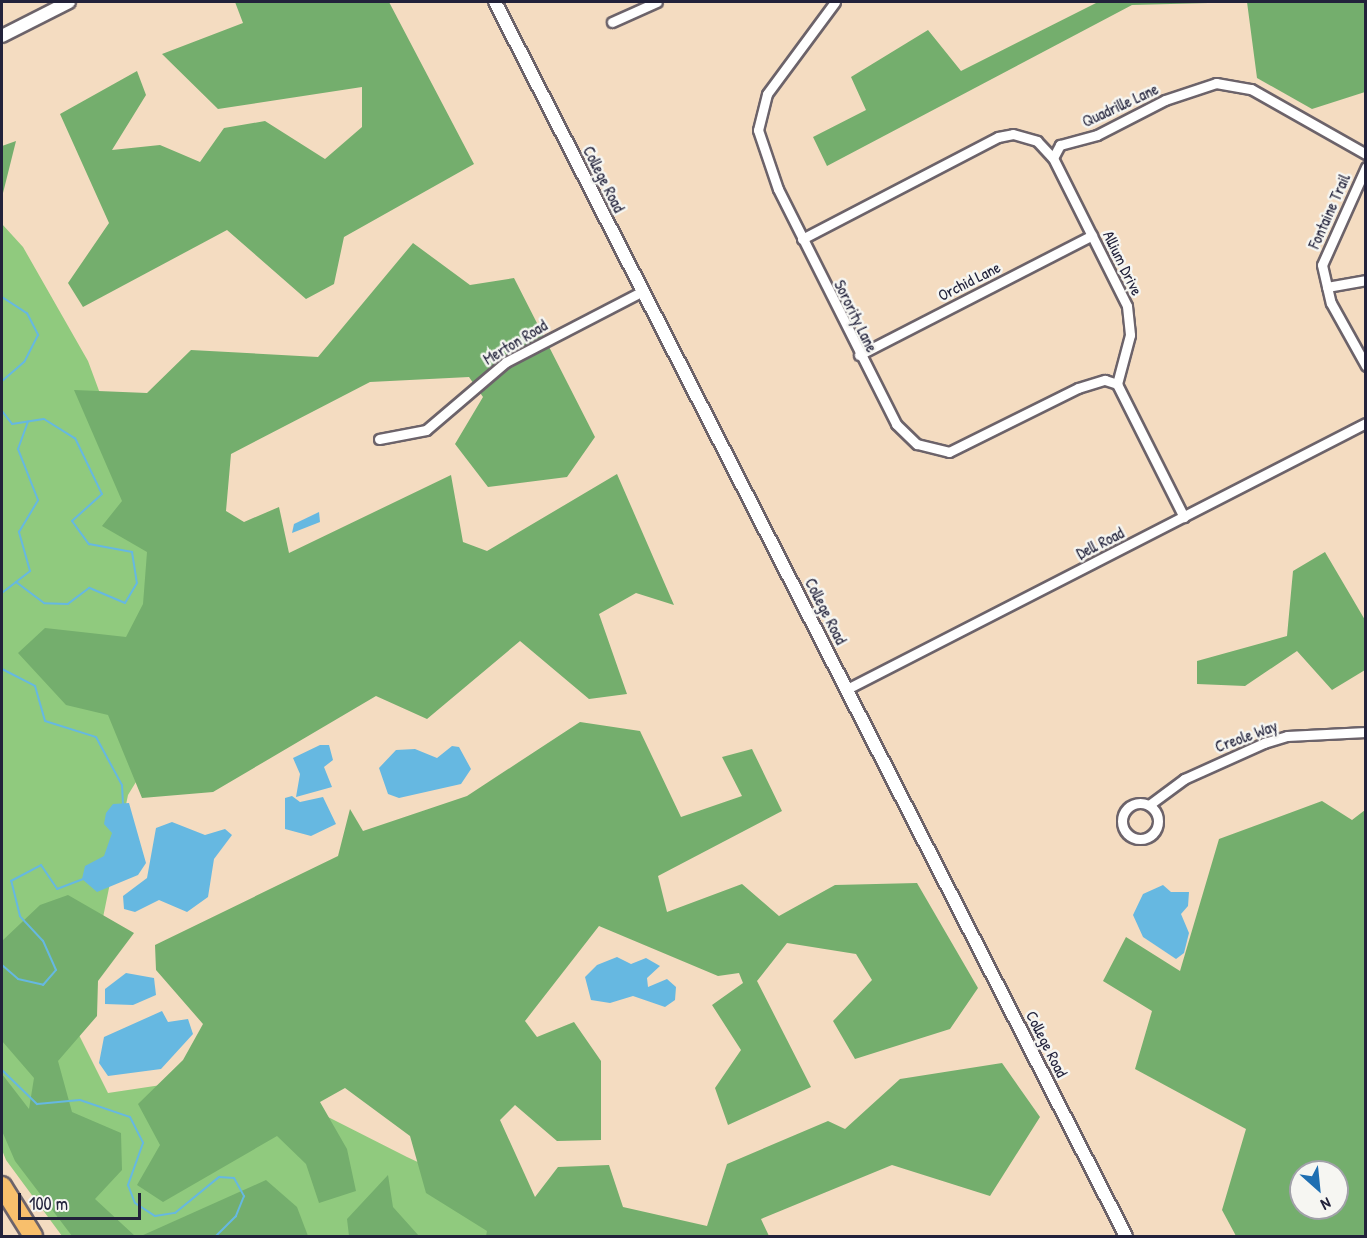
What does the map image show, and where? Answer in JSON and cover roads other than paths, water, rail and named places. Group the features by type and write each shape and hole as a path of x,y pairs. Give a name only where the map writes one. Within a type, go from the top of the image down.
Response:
{"highway":[{"path":"2,1186 33,1236"}],"street":[{"path":"2,36 69,2"},
{"name":"College Road","path":"495,2 1126,1236"},
{"path":"612,22 657,2"},
{"name":"Sorority Lane","path":"835,2 758,112 764,156 859,355 896,424 931,450 964,448 1092,383 1118,384"},
{"name":"Quadrille Lane","path":"1053,158 1060,145 1097,135 1165,100 1216,83 1251,88 1365,154"},
{"path":"802,239 998,137 1013,134 1037,141 1053,158"},
{"name":"Allium Drive","path":"1053,158 1132,319 1118,384"},
{"name":"Fontaine Trail","path":"1365,168 1323,254 1327,287 1365,366"},
{"name":"Orchid Lane","path":"859,355 1092,235"},
{"path":"1327,287 1365,280"},
{"name":"Merton Road","path":"379,439 426,430 506,362 643,291"},
{"path":"1118,384 1184,517"},
{"name":"Dell Road","path":"847,689 1365,423"},
{"name":"Creole Way","path":"1149,804 1158,825 1146,838 1134,838 1122,826 1123,814 1137,803 1149,804 1184,779 1264,743 1287,736 1365,732"}],"water":[{"path":"319,512 320,522 292,533 294,524"},
{"path":"320,745 329,745 333,760 324,767 332,787 296,797 300,774 293,758"},
{"path":"452,746 459,747 471,769 461,784 399,798 388,794 379,768 396,750 415,749 437,758"},
{"path":"292,796 300,802 323,797 336,824 311,836 285,829 285,798"},
{"path":"129,803 146,863 138,875 97,892 82,879 85,866 104,856 112,833 104,824 106,813 113,804"},
{"path":"172,822 205,835 225,829 232,835 214,859 208,897 187,912 159,900 135,912 124,909 123,896 147,878 156,828"},
{"path":"1163,885 1171,892 1189,892 1188,906 1181,914 1189,933 1184,953 1176,959 1143,937 1133,915 1143,894"},
{"path":"617,957 631,964 646,958 660,966 647,978 648,987 667,979 676,987 675,1000 665,1007 633,996 610,1003 591,1000 585,977 597,965"},
{"path":"126,973 154,978 156,995 133,1005 105,1004 105,989"},
{"path":"162,1011 168,1022 188,1019 193,1034 161,1069 108,1076 99,1063 104,1037"}],"waterway":[{"path":"2,297 27,313 38,335 24,362 2,381"},
{"path":"2,411 12,424 44,419 75,438 102,494 72,521 89,544 132,552 137,583 125,603 89,588 68,604 44,603 16,582 2,593"},
{"path":"16,582 30,571 19,532 38,500 18,449 28,422"},
{"path":"2,669 35,686 45,721 96,737 122,785 123,804"},
{"path":"2,965 18,979 43,985 56,970 43,941 20,916 11,881 41,865 57,889 83,879"},
{"path":"2,1070 37,1104 80,1100 130,1117 143,1143 128,1185 135,1203 155,1216 175,1213 219,1177 234,1178 244,1196 236,1216 216,1236"}]}
